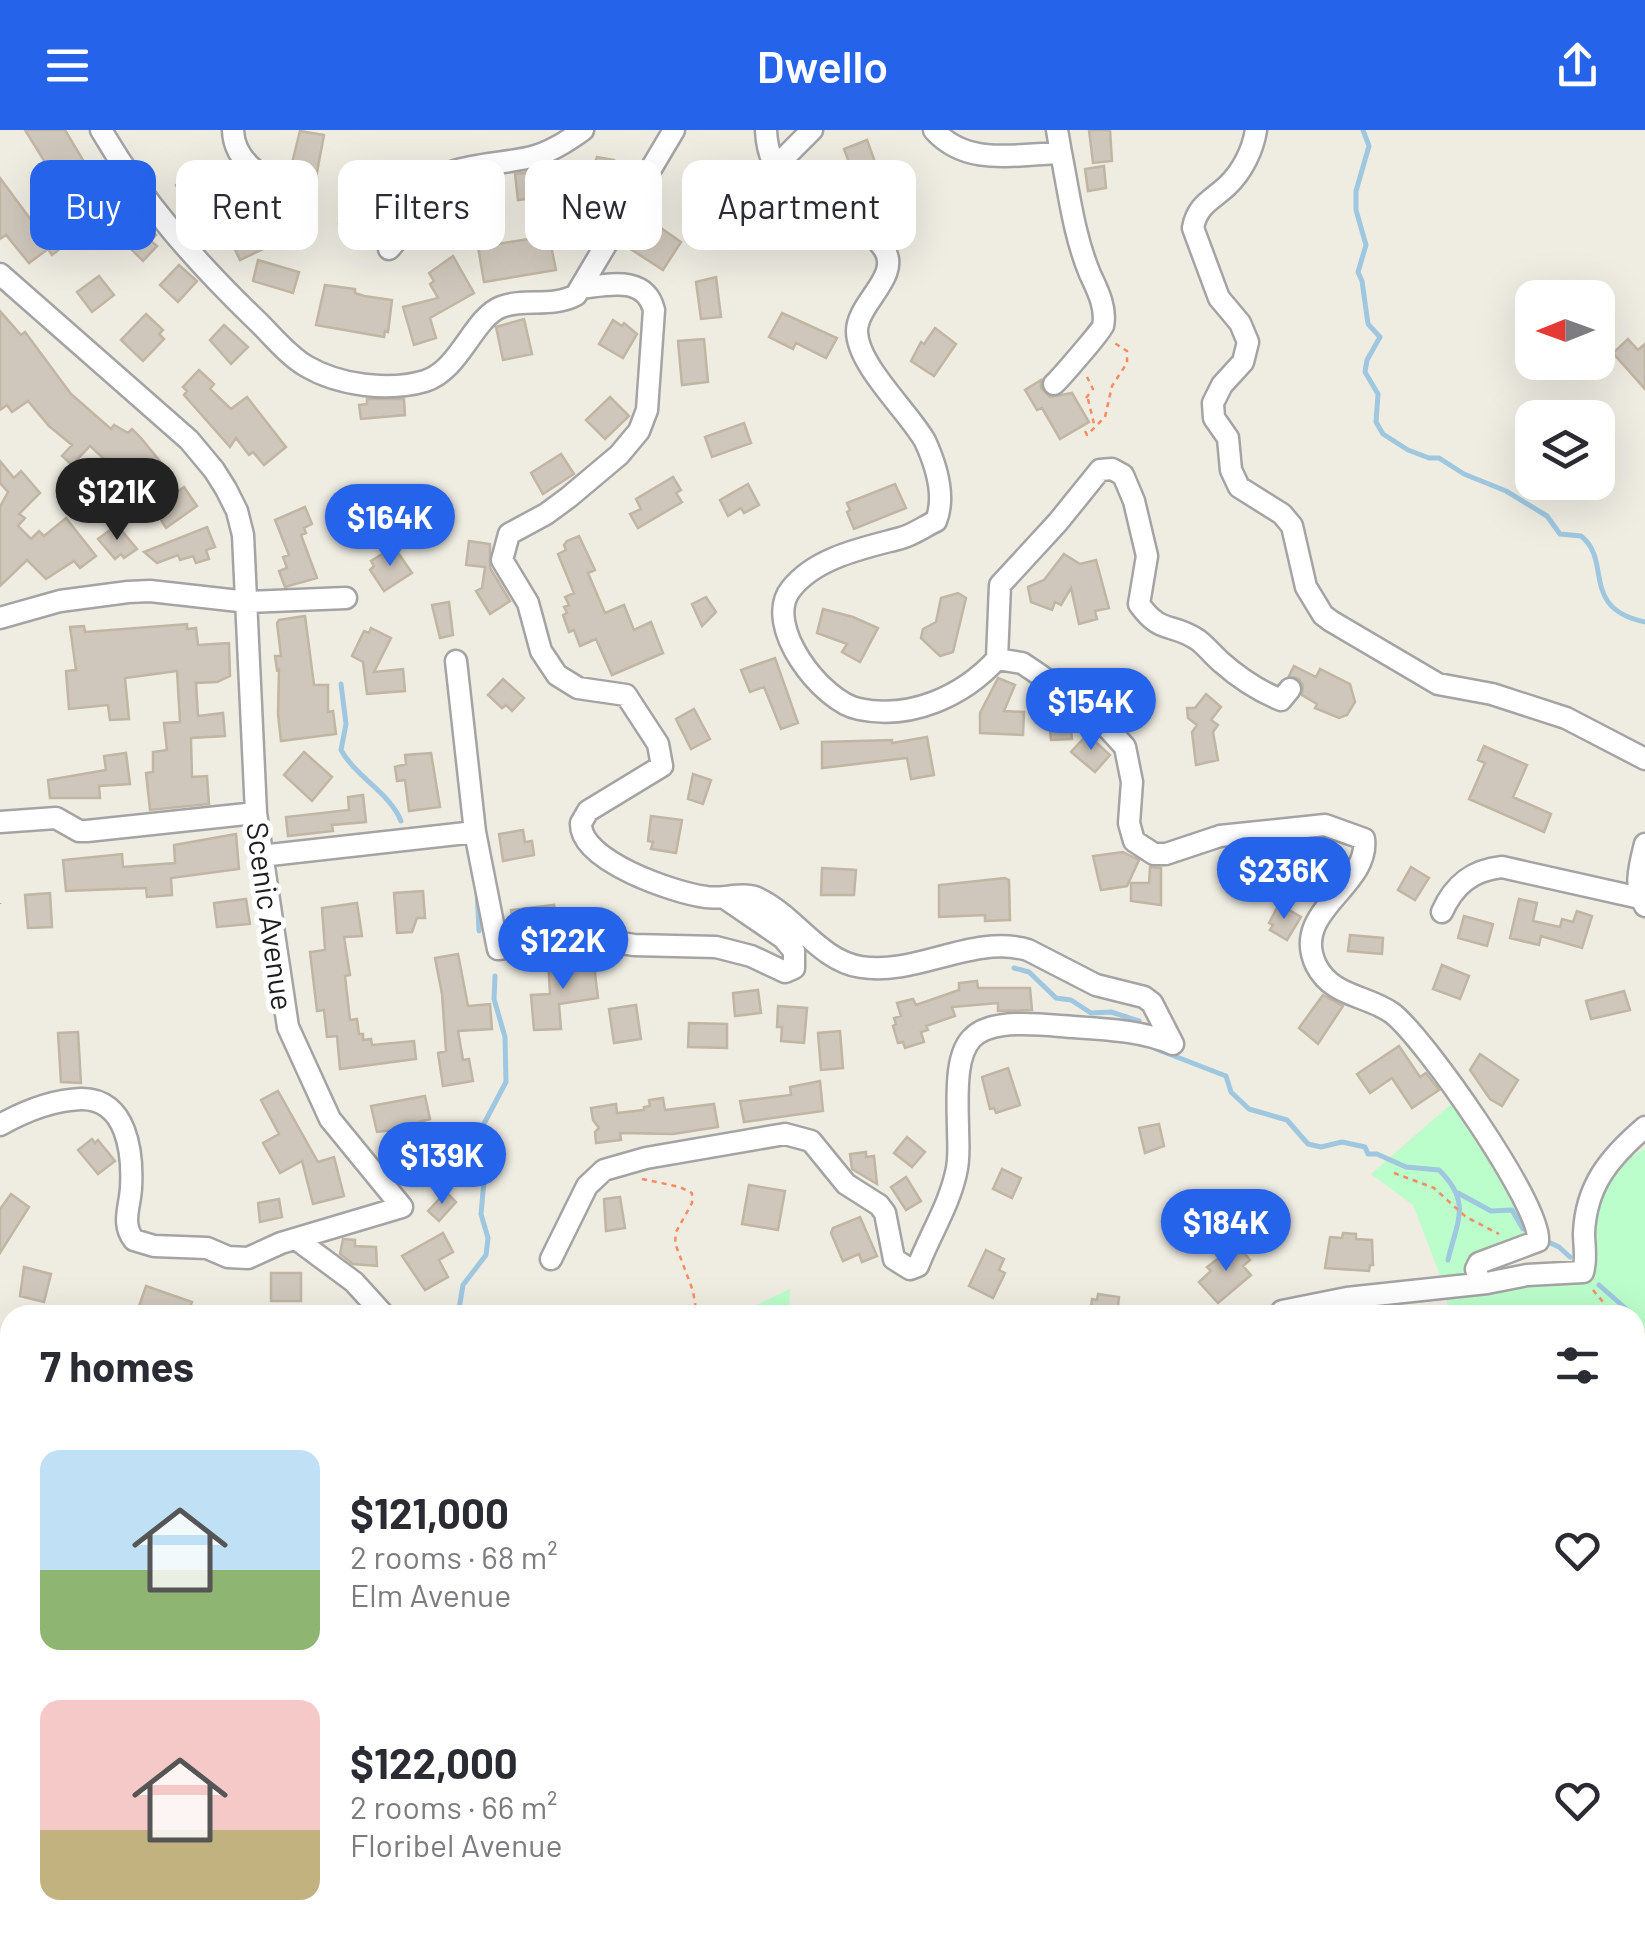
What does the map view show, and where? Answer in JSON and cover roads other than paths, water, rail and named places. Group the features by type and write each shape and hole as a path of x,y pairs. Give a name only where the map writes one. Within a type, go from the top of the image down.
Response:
{"street":[{"path":"100,130 140,193 188,253 300,363 327,375 376,385 428,380 446,369 497,310 568,299 580,288 674,130"},
{"path":"233,130 237,152 245,160"},
{"path":"505,162 538,156 583,130"},
{"path":"766,130 771,160"},
{"path":"782,160 812,130"},
{"path":"934,130 958,150 975,156 1061,153"},
{"path":"1054,384 1098,334 1104,314 1079,242 1057,130"},
{"path":"1256,130 1239,172 1209,198 1195,219 1194,228 1219,298 1240,322 1248,342 1243,362 1212,402 1214,418 1228,438 1232,470 1239,487 1282,514 1292,526 1306,588 1330,621 1438,684 1492,694 1566,718 1645,759"},
{"path":"884,250 888,268 860,315 858,345 925,441 940,494 936,521 902,538 883,540 846,554 803,578 790,590 784,602 786,637 825,690 857,709 913,708 940,700 980,678 997,659 1000,585 1100,470 1112,469 1123,475 1134,501 1147,556 1139,604 1150,620 1198,640 1219,661 1264,693 1281,700 1290,689"},
{"name":"Scenic Avenue","path":"0,274 189,440 214,470 237,511 244,535 260,856 288,1028 330,1119 402,1207 248,1258 228,1257 206,1248 144,1244 134,1240 126,1224 131,1190 125,1130 104,1103 69,1100 40,1107 0,1126"},
{"path":"550,1259 586,1186 604,1170 646,1158 785,1134 818,1146 846,1184 879,1205 894,1259 910,1269 918,1266 956,1174 956,1071 962,1050 972,1038 992,1026 1039,1024 1130,1032 1174,1044 1152,1002 1144,996 1096,986 1016,946 865,968 847,964 759,898 726,900 686,893 639,876 585,842 580,823 588,811 662,766 662,754 626,695 566,683 548,665 540,651 528,603 502,560 509,534 546,514 619,456 638,431 647,410 654,310 651,298 643,288 630,284 580,288"},
{"path":"0,618 60,602 128,592 248,602 346,598"},
{"path":"997,659 1022,662 1093,712 1125,746 1132,782 1130,823 1134,842 1154,854 1166,854 1220,836 1267,829 1324,825 1364,839 1366,851 1357,870 1329,902 1312,930 1311,947 1325,979 1340,990 1392,1013 1444,1072 1513,1181 1539,1231 1538,1241 1480,1262 1476,1276 1487,1283"},
{"path":"456,661 474,832 498,949 584,937 716,948 751,956 785,972 794,968 794,951 782,938 726,900"},
{"path":"0,822 60,818 80,831 256,813"},
{"path":"260,856 474,832"},
{"path":"1442,912 1466,878 1485,869 1502,868 1642,902 1638,879 1645,844"},
{"path":"1312,1305 1527,1276 1580,1274 1585,1265 1586,1214 1597,1178 1615,1153 1645,1128"},
{"path":"296,1239 354,1282 375,1305"}],"waterway":[{"path":"1363,130 1369,146 1356,191 1356,210 1366,245 1358,272 1368,324 1380,337 1365,372 1378,394 1376,422 1383,434 1408,450 1439,458 1464,474 1506,491 1547,516 1560,534 1581,536 1590,546 1604,595 1612,606 1645,622"},
{"path":"341,684 346,724 341,750 389,802 401,821"},
{"path":"477,889 479,931"},
{"path":"1014,968 1029,972 1056,998 1071,1000 1091,1013 1111,1012 1139,1021"},
{"path":"460,1305 463,1285 486,1255 488,1238 481,1214 484,1181 478,1135 506,1082 505,1037 494,999 495,976"},
{"path":"1156,1049 1226,1076 1231,1092 1249,1109 1287,1120 1308,1144 1321,1147 1342,1142 1365,1147 1368,1154 1406,1167 1439,1170 1459,1202 1448,1260"},
{"path":"1458,1193 1491,1211 1512,1210 1523,1229"},
{"path":"1544,1240 1570,1257"},
{"path":"1599,1285 1622,1305"}]}
